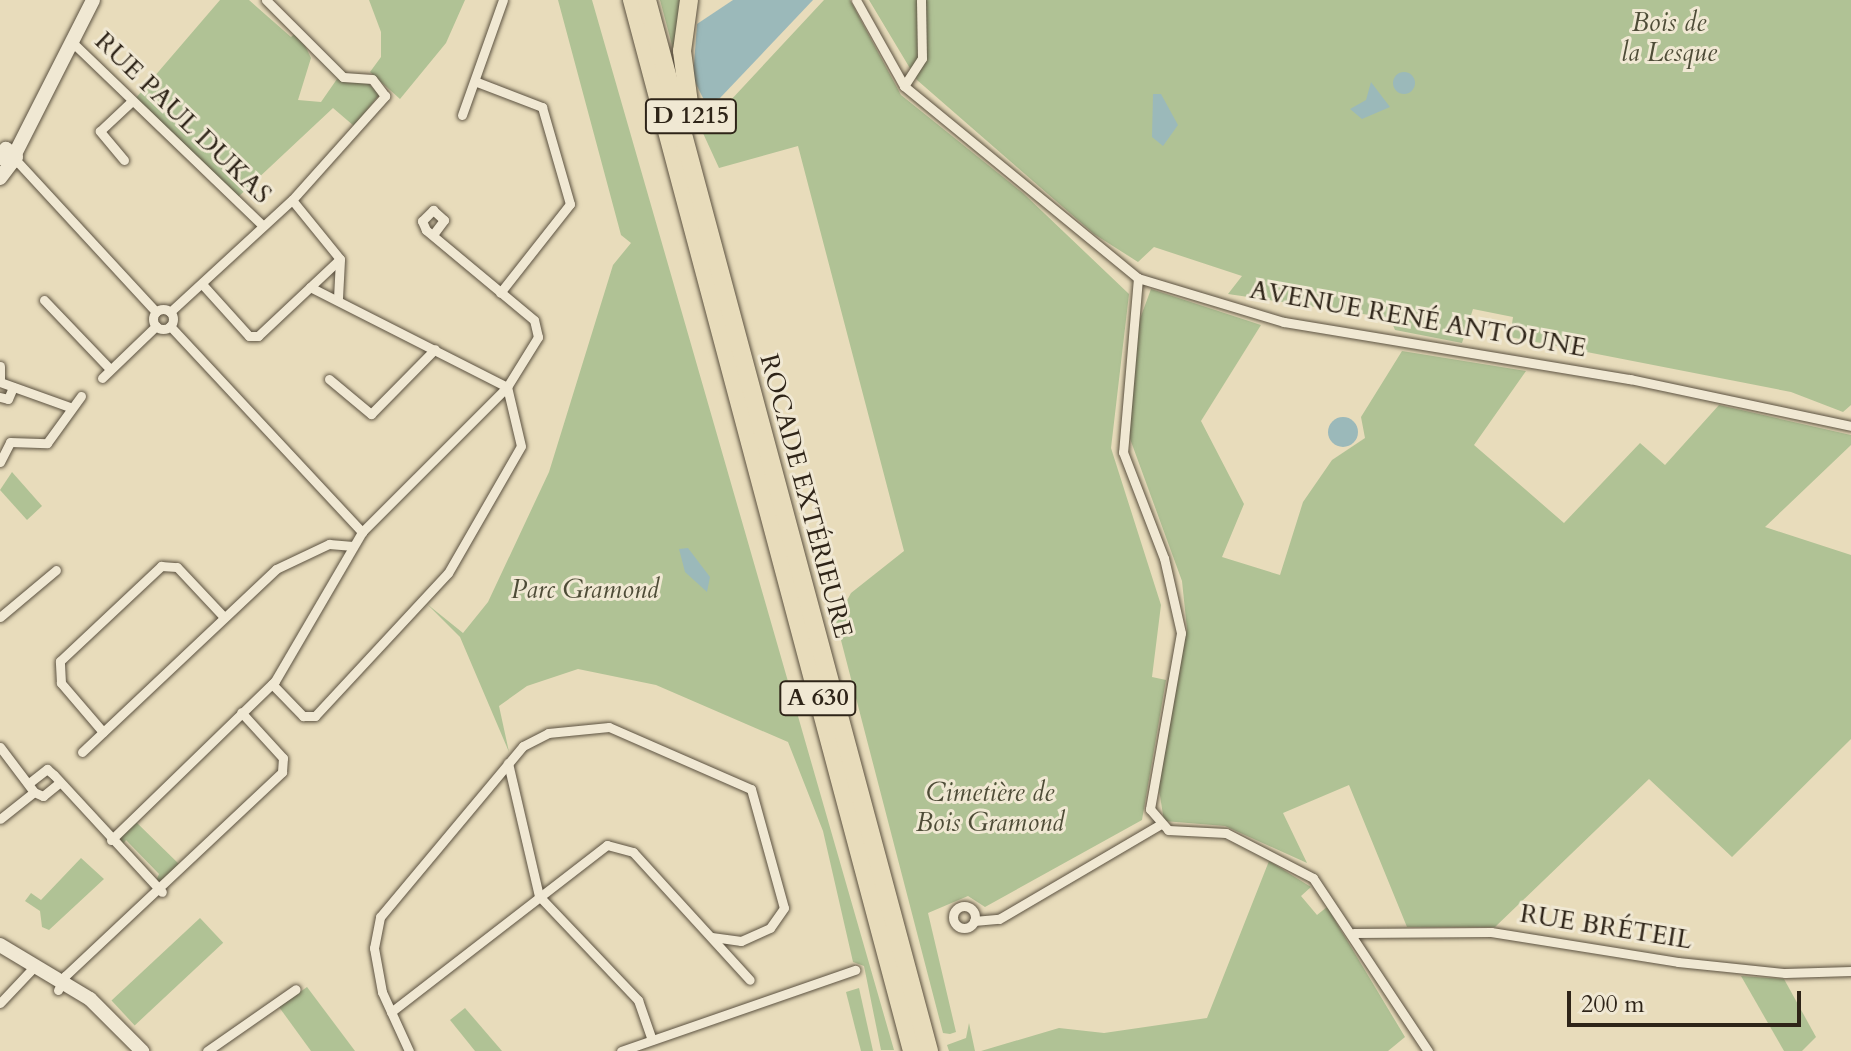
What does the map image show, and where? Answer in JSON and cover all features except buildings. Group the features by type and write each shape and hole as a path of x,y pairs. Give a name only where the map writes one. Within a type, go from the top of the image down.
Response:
{"highway":[{"path":"619,0 658,96"},
{"name":"A 630","path":"632,0 912,1051"},
{"name":"ROCADE EXTÉRIEURE","path":"647,0 929,1051"},
{"name":"D 1215","path":"689,0 684,85 713,208 709,231"}],"main road":[{"path":"0,178 68,40 84,0"},
{"path":"68,40 93,0"},
{"path":"0,945 30,971"},
{"path":"0,954 113,1016 140,1051"}],"street":[{"path":"156,312 170,312 202,284 292,200 381,105 383,90 368,78 343,77 266,0"},
{"path":"462,115 477,82 503,0"},
{"name":"AVENUE RENÉ ANTOUNE","path":"856,0 904,86 1138,278 1295,324 1630,379 1851,426"},
{"path":"904,86 922,58 921,0"},
{"name":"RUE PAUL DUKAS","path":"68,40 263,226"},
{"path":"477,82 542,107 570,204 500,293"},
{"path":"124,160 100,131 132,101"},
{"path":"9,157 156,312 156,326"},
{"path":"292,200 340,259 338,298"},
{"path":"111,840 272,684 323,609 362,532 507,387 539,331 435,232"},
{"path":"202,284 249,336 258,336 340,259"},
{"path":"1138,278 1123,452 1164,558 1181,633 1150,803 1159,825"},
{"path":"272,684 303,716 315,716 448,573 521,446 507,387 338,298 310,287"},
{"path":"44,300 110,369"},
{"path":"170,312 170,326 362,532"},
{"path":"102,378 156,326 170,326"},
{"path":"329,379 371,414 435,349"},
{"path":"0,366 0,381 70,407"},
{"path":"0,397 8,399 13,387"},
{"path":"0,462 10,442 47,443 70,407 81,396"},
{"path":"82,752 223,616 293,559 329,544 353,546"},
{"path":"103,732 61,683 60,661 161,566 177,567 223,616"},
{"path":"0,617 56,570"},
{"path":"60,986 162,892 284,768 241,712"},
{"path":"409,1051 391,1012 375,961 380,917 508,763 535,738 597,725 751,789 784,908 770,928 741,941 713,937"},
{"path":"0,747 32,788 43,796 59,783"},
{"path":"508,763 539,896 638,1000 652,1040"},
{"path":"0,819 47,769 162,892"},
{"path":"974,921 999,919 1159,825 1226,833 1287,860 1321,886 1428,1051"},
{"path":"391,1012 598,848 615,845 633,852 750,980"},
{"name":"RUE BRÉTEIL","path":"1354,933 1491,932 1678,962 1817,975 1851,971"},
{"path":"621,1051 855,970"},
{"path":"0,1003 30,971"},
{"path":"207,1051 296,989"}],"green space":[{"path":"220,0 249,0 291,37 298,31 311,58 298,100 321,102 337,79 368,83 379,95 354,126 333,108 238,197 135,99"},
{"path":"369,0 465,0 446,43 400,99 370,72 381,57 381,32"},
{"name":"Parc Gramond","path":"558,0 592,0 894,1050 881,1050 864,966 853,962 823,831 788,742 656,685 578,669 527,686 499,706 509,752 460,637 427,604 463,633 488,602 549,472 613,265 631,243 621,235"},
{"path":"660,0 685,0 677,64"},
{"name":"Cimetière de Bois Gramond","path":"824,0 850,0 901,95 1023,193 1129,294 1111,448 1161,605 1152,677 1166,680 1142,820 985,907 968,896 928,913 956,1032 950,1034 943,1033 836,621 851,593 904,551 798,146 719,168 702,131"},
{"name":"Bois de la Lesque","path":"869,0 1851,0 1851,405 1843,412 1791,392 1510,337 1513,317 1473,309 1462,343 1395,330 1390,318 1228,294 1242,276 1154,247 1138,262 1094,234 917,80"},
{"path":"1151,289 1261,325 1201,421 1244,504 1222,557 1280,575 1303,502 1332,460 1365,438 1361,417 1402,351 1526,371 1474,445 1564,523 1640,443 1665,465 1719,405 1851,435 1851,445 1765,527 1851,555 1851,739 1732,857 1649,779 1495,927 1407,927 1349,785 1283,813 1307,863 1225,826 1164,821 1158,783 1187,629 1182,581 1129,436 1137,327"},
{"path":"12,472 42,506 27,520 0,490"},
{"path":"135,821 181,866 165,882 156,881 159,874 126,840 122,846 120,835"},
{"path":"81,858 104,879 49,930 42,927 40,911 25,901 31,893 41,900"},
{"path":"1269,861 1311,887 1301,896 1317,915 1327,907 1405,1037 1388,1051 981,1051 1059,1028 1104,1033 1207,1018"},
{"path":"200,918 223,943 135,1025 112,1001"},
{"path":"1741,976 1784,979 1816,1037 1802,1051 1784,1051"},
{"path":"307,987 355,1051 311,1051 279,1007"},
{"path":"859,988 873,1051 861,1051 846,992"},
{"path":"465,1008 502,1051 475,1051 450,1020"},
{"path":"969,1023 975,1051 949,1051 947,1045 966,1038"}],"water":[{"path":"733,0 813,0 720,98 705,102 693,78 697,24"},
{"path":"1404,72 1412,75 1415,83 1412,91 1404,94 1396,91 1393,83 1396,75"},
{"path":"1371,82 1390,107 1362,119 1350,109 1366,100"},
{"path":"1153,94 1161,94 1178,125 1163,146 1152,137"},
{"path":"1343,417 1354,421 1358,432 1354,443 1343,447 1332,443 1328,432 1332,421"},
{"path":"688,548 710,577 707,592 685,572 679,549"}]}
